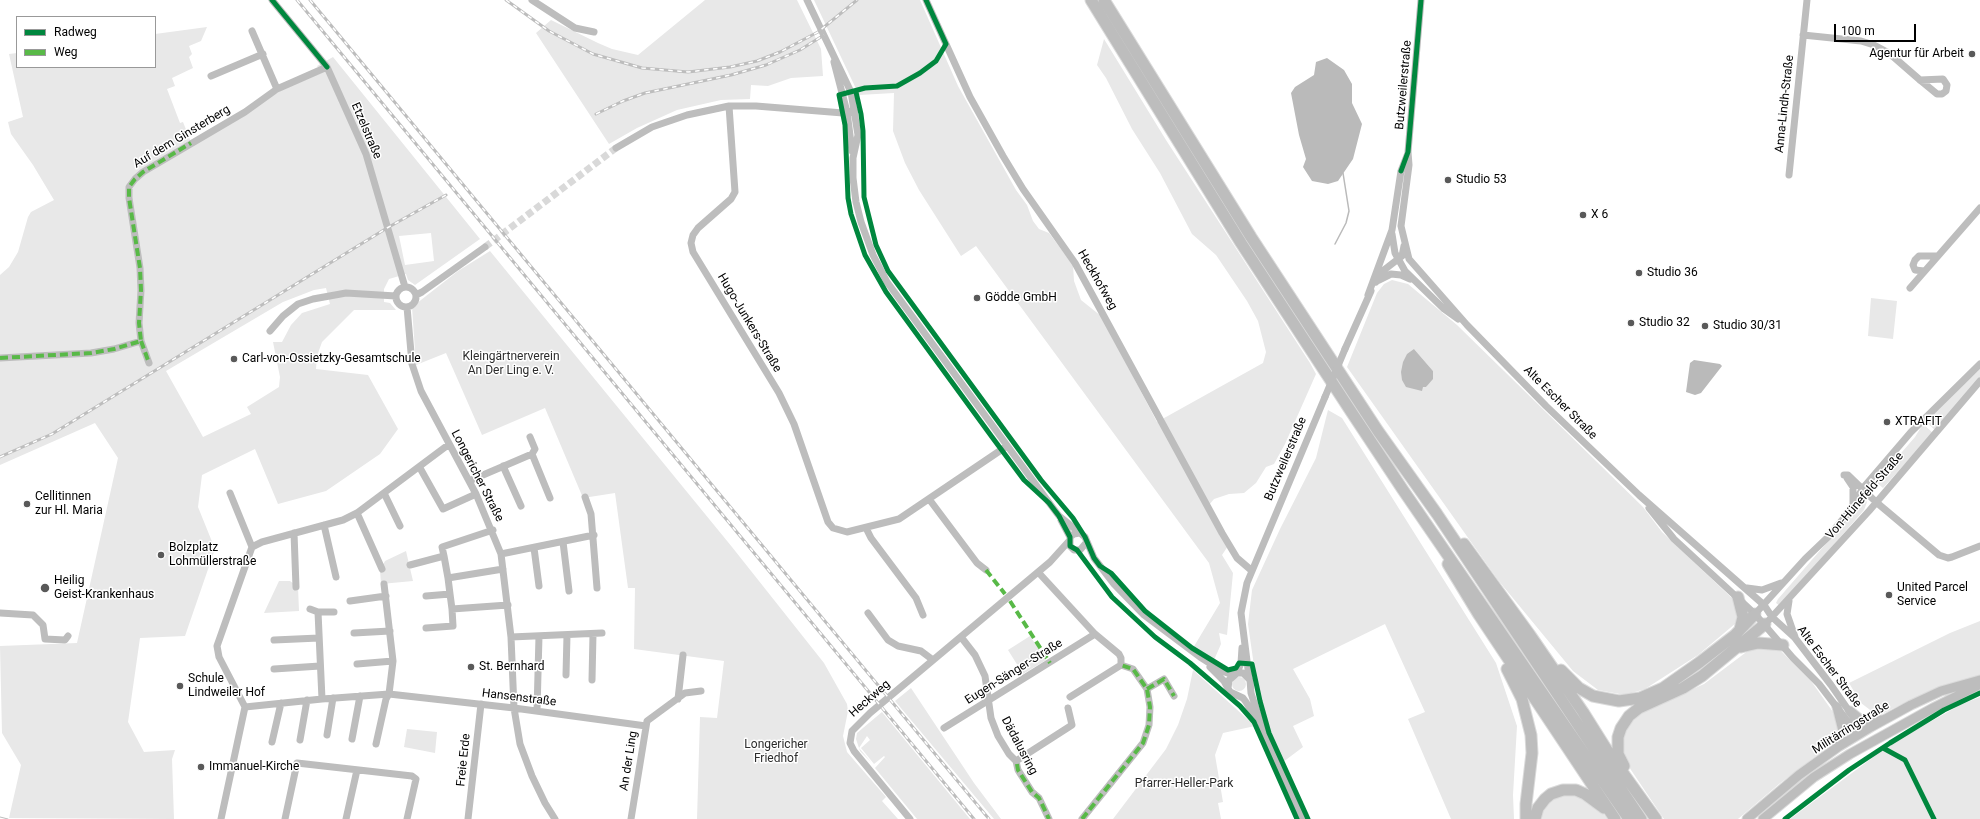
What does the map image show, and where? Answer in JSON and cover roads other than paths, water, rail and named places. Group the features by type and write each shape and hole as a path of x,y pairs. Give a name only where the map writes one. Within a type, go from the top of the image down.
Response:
{"highway":[{"path":"1091,0 1241,243 1403,490 1439,540 1630,819"},
{"path":"1104,0 1251,238 1378,431 1437,514 1641,819"},
{"path":"1437,514 1481,565 1583,712 1610,755 1642,797"},
{"path":"1439,540 1448,566 1615,819"},
{"path":"1740,592 1743,617 1740,630"},
{"path":"1530,635 1579,688 1598,697 1619,701 1640,698 1664,688 1729,640 1755,614"},
{"path":"1479,615 1515,683 1528,718 1532,753 1526,804 1526,819"},
{"path":"1656,819 1618,754 1618,737 1625,720 1640,708 1693,682 1738,647 1768,621"},
{"path":"1738,647 1758,643 1783,645"},
{"path":"1595,750 1642,797"},
{"path":"1535,819 1538,808 1545,799 1555,792 1576,790 1588,796 1615,819"}],"main road":[{"name":"Militärringstraße","path":"1747,819 1799,775 1838,747 1883,720 1942,691 1980,680"},
{"name":"Militärringstraße","path":"1764,819 1814,777 1850,754 1980,684"},
{"path":"1838,707 1843,731 1842,740 1838,747"},
{"path":"1850,711 1862,720 1883,720"},
{"path":"1850,754 1856,744 1858,735 1864,740 1871,742"}],"street":[{"name":"Etzelstraße","path":"272,0 327,67 366,154 405,287"},
{"path":"807,0 832,54 845,76 851,92 858,135 853,158"},
{"name":"Heckhofweg","path":"926,0 970,97 1002,156 1023,189 1075,263 1222,533 1237,558 1251,570"},
{"name":"Butzweilerstraße","path":"1368,295 1384,270 1401,257 1404,245 1401,226 1409,165 1408,152 1421,0"},
{"name":"Anna-Lindh-Straße","path":"1789,175 1807,0"},
{"path":"536,1 575,28 594,32"},
{"path":"252,31 258,49 263,54 277,89"},
{"path":"1803,35 1861,41 1874,45 1889,53 1920,80"},
{"path":"211,76 263,54"},
{"path":"832,54 847,112 853,158 853,178 858,210 864,232 878,266 889,285 1060,516 1085,538 1094,558 1114,584 1144,615 1200,657 1222,671 1235,674 1243,673 1248,677 1251,686 1251,693 1263,730 1303,819"},
{"name":"Auf dem Ginsterberg","path":"141,340 139,323 141,290 140,268 129,198 129,186 134,179 143,172 245,112 277,89 327,67"},
{"path":"616,148 652,127 687,114 729,106 756,106 847,112 855,111"},
{"name":"Hugo-Junkers-Straße","path":"729,106 735,192 731,199 698,228 693,235 693,252 779,393 794,424 828,522 833,528 840,532 847,532 899,519 1007,446"},
{"name":"Butzweilerstraße","path":"1248,677 1241,613 1247,583 1251,570 1380,265 1392,230 1401,170 1408,152"},
{"path":"1910,288 1980,208"},
{"name":"Alte Escher Straße","path":"1392,230 1405,271 1444,309 1467,325"},
{"path":"416,295 485,247"},
{"path":"1924,271 1918,271 1914,268 1915,260 1919,256 1937,256"},
{"path":"1380,265 1386,259 1401,257"},
{"name":"Alte Escher Straße","path":"1401,257 1546,406 1740,592 1755,614 1795,638 1850,711 1858,724 1858,735"},
{"path":"1376,282 1384,276 1395,274 1416,283"},
{"path":"405,287 412,289 416,295 415,302 407,308 398,304 396,296 398,291 405,287"},
{"path":"270,332 283,316 298,304 313,299 346,293 396,296"},
{"name":"Longericher Straße","path":"407,308 409,339 416,378 429,409 476,494 501,554 511,637 514,708 520,744 545,803 555,819"},
{"path":"0,358 91,353 114,349 141,340 149,363"},
{"name":"Von-Hünefeld-Straße","path":"1755,614 1828,537 1863,488 1918,425 1980,364"},
{"name":"Von-Hünefeld-Straße","path":"1768,621 1790,599 1876,502 1980,381"},
{"path":"469,481 532,454 535,449 530,437"},
{"path":"252,547 262,542 343,520 357,513 420,468 448,445"},
{"path":"532,454 550,498"},
{"path":"503,466 521,506"},
{"path":"420,468 443,510 476,494"},
{"name":"Von-Hünefeld-Straße","path":"1853,504 1853,487 1844,475 1848,476 1863,488"},
{"path":"1863,488 1876,502 1939,555 1948,558 1980,546"},
{"path":"221,819 245,707 219,657 217,646 252,547 230,493"},
{"path":"384,493 400,526"},
{"name":"Alte Escher Straße","path":"1639,495 1674,540 1740,592 1764,605 1768,621 1783,645 1838,707 1858,735"},
{"path":"585,497 591,514 594,535 597,588"},
{"path":"929,500 977,563 986,570"},
{"path":"357,513 382,569"},
{"path":"1060,516 1069,539 1070,546 1094,558"},
{"path":"324,525 336,577"},
{"path":"866,528 870,538 916,598 923,615"},
{"path":"426,628 454,630 448,578 442,547 492,530"},
{"path":"294,533 296,587"},
{"path":"1069,539 1074,534 1079,533"},
{"path":"501,554 594,535"},
{"name":"Heckweg","path":"910,819 854,751 850,737 857,724 1050,562 1069,539"},
{"path":"563,542 569,591"},
{"path":"1077,550 1086,543"},
{"path":"534,548 539,586"},
{"name":"Heckweg","path":"1050,562 1077,550"},
{"path":"410,565 444,556"},
{"path":"448,578 503,569"},
{"path":"1038,572 1096,634 1119,654 1121,664"},
{"path":"1740,592 1766,590 1778,585 1789,577"},
{"path":"376,744 388,694 393,661 384,584"},
{"path":"426,596 450,594"},
{"path":"350,601 386,596"},
{"path":"1790,599 1787,614 1795,638"},
{"path":"452,609 508,605"},
{"path":"310,609 318,612 334,612"},
{"path":"318,612 322,699"},
{"path":"0,613 33,615 44,625 45,639 65,640 68,636"},
{"path":"868,613 888,640 898,646 921,651 933,660"},
{"path":"354,633 390,631"},
{"path":"511,637 602,633"},
{"path":"592,680 593,634"},
{"name":"Eugen-Sänger-Straße","path":"944,728 1096,634"},
{"path":"566,675 567,635"},
{"path":"537,711 539,636"},
{"name":"Butzweilerstraße","path":"1235,674 1241,663 1243,636"},
{"name":"Dädalusring","path":"961,637 975,655 985,676 991,718 998,736 1009,754 1016,761 1018,770 1032,792 1039,798 1049,819"},
{"path":"274,640 319,638"},
{"path":"678,699 682,655"},
{"path":"1200,657 1224,681 1230,692 1246,702 1263,730"},
{"path":"357,664 393,661"},
{"path":"1082,819 1143,743 1149,725 1150,713 1147,689 1132,669 1121,664"},
{"path":"1070,697 1121,664"},
{"path":"274,670 320,666"},
{"path":"1228,688 1229,680 1235,674"},
{"path":"1147,689 1164,679 1174,696"},
{"path":"1238,696 1246,694 1251,686"},
{"name":"An der Ling","path":"631,819 647,721 685,693 701,692"},
{"name":"Hansenstraße","path":"245,707 307,700 388,694 514,708 646,726"},
{"path":"352,739 360,696"},
{"path":"327,735 333,698"},
{"path":"300,740 307,700"},
{"path":"272,742 281,703"},
{"name":"Freie Erde","path":"471,819 468,819 481,704"},
{"path":"1016,761 1072,725 1068,708"},
{"path":"285,819 297,763 412,776 416,779 407,819"},
{"path":"346,819 357,770"}],"waterway":[{"path":"1335,244 1346,223 1349,211 1343,173"}],"tunnel":[{"path":"485,247 616,148"}],"tram line":[{"path":"0,817 8,819"}],"railway":[{"path":"297,0 974,819"},
{"path":"310,0 989,819"},
{"path":"506,0 549,31 593,54 642,68 688,72 730,67 757,61 780,52 818,32 857,0"},
{"path":"596,114 623,101 645,93 731,75 766,65 800,50 824,35"},
{"path":"0,457 52,434 387,228 446,195"}],"place":[{"name":"Agentur für Arbeit","path":"1972,54"},
{"name":"Studio 53","path":"1448,180"},
{"name":"X 6","path":"1583,215"},
{"name":"Studio 36","path":"1639,273"},
{"name":"Gödde GmbH","path":"977,298"},
{"name":"Studio 32","path":"1631,323"},
{"name":"Studio 30/31","path":"1705,326"},
{"name":"Carl-von-Ossietzky-Gesamtschule","path":"234,359"},
{"name":"XTRAFIT","path":"1887,422"},
{"name":"Cellitinnen zur Hl. Maria","path":"27,504"},
{"name":"Bolzplatz Lohmüllerstraße","path":"161,555"},
{"name":"Heilig Geist-Krankenhaus","path":"45,588"},
{"name":"United Parcel Service","path":"1889,595"},
{"name":"St. Bernhard","path":"471,667"},
{"name":"Schule Lindweiler Hof","path":"180,686"},
{"name":"Immanuel-Kirche","path":"201,767"}],"park label":[{"name":"Kleingärtnerverein An Der Ling e. V.","path":"511,364"},
{"name":"Longericher Friedhof","path":"776,752"},
{"name":"Pfarrer-Heller-Park","path":"1184,784"}]}
